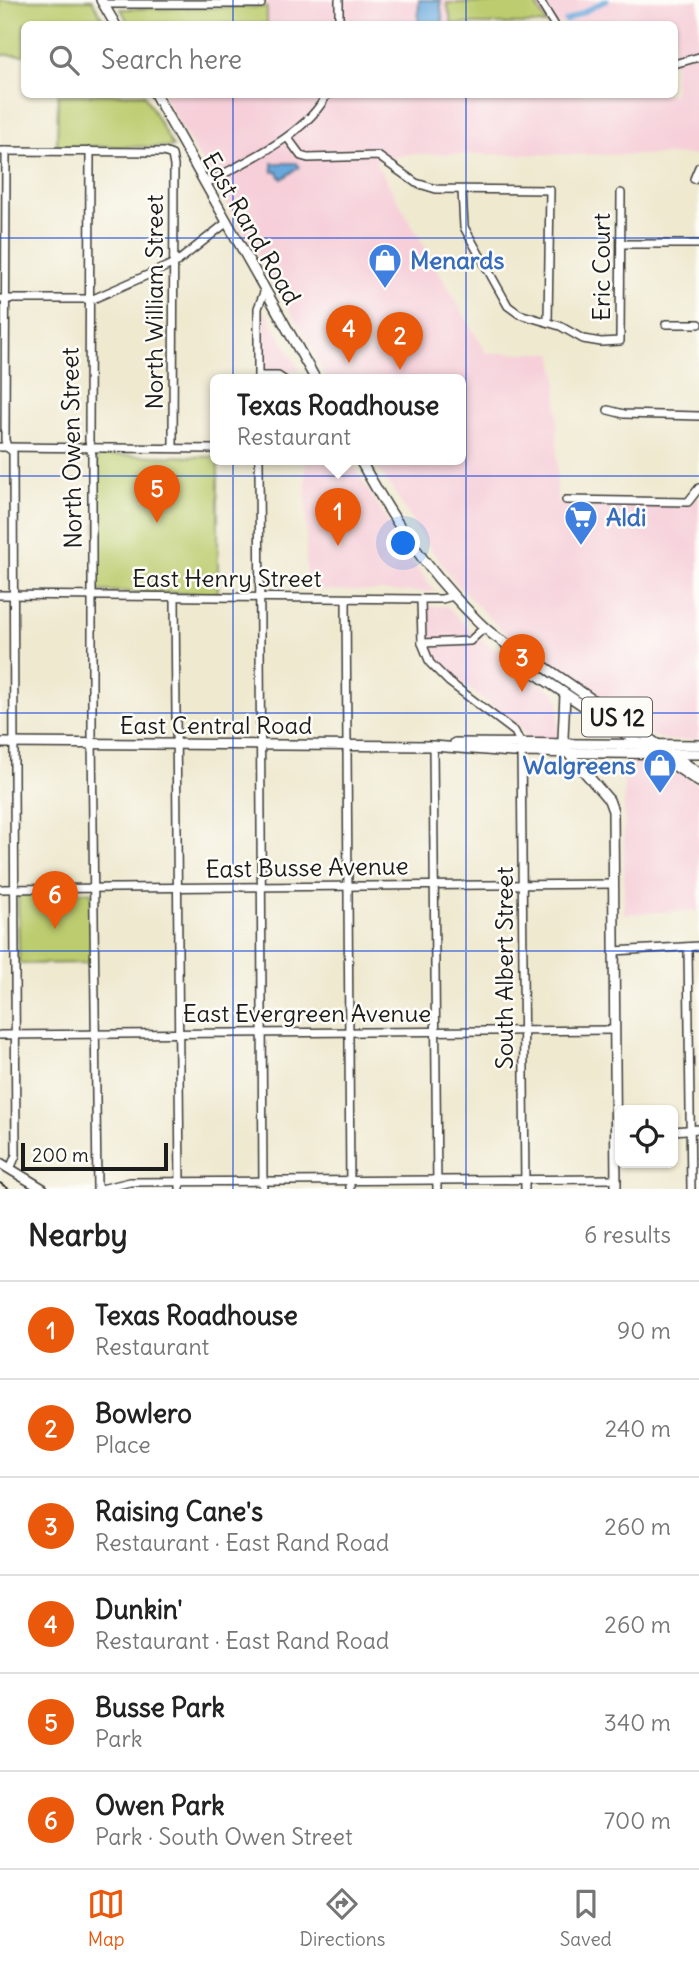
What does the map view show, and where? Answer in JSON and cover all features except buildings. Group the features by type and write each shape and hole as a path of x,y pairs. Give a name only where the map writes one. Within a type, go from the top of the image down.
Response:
{"main road":[{"path":"102,2 113,21"},
{"name":"East Rand Road","path":"157,98 313,374"},
{"name":"US 12","path":"363,465 387,508 436,577 507,646 514,659 565,694 699,773"},
{"name":"US 12","path":"507,646 520,650 699,782"},
{"path":"565,694 565,748 611,805 614,829 617,1105"},
{"name":"East Central Road","path":"0,743 656,749 699,754"},
{"name":"East Central Road","path":"565,748 589,752 699,745"},
{"path":"583,772 585,757 589,752"},
{"path":"0,1163 43,1189"}],"street":[{"path":"339,0 339,21"},
{"path":"539,0 552,21"},
{"path":"102,2 261,4"},
{"path":"678,63 699,57"},
{"path":"205,184 286,137 309,119 324,98"},
{"path":"286,137 301,156 308,158 378,156 425,187 462,190 550,190 548,322 519,314 508,306 502,297 464,226 462,190"},
{"path":"4,447 3,151 90,151"},
{"name":"North William Street","path":"90,151 164,152 172,155 173,448"},
{"name":"North Owen Street","path":"90,151 92,744 99,1189"},
{"path":"694,179 699,167"},
{"name":"Eric Court","path":"548,322 583,339 620,341 621,193"},
{"path":"3,299 89,299 173,264 226,223"},
{"path":"621,244 699,244"},
{"path":"258,374 258,308 265,290"},
{"path":"666,324 699,324"},
{"path":"608,410 624,414 699,416"},
{"path":"4,447 210,449"},
{"path":"4,447 13,452 12,743 16,1155 10,1169"},
{"path":"258,465 263,1185"},
{"path":"566,500 688,502 699,488"},
{"name":"East Henry Street","path":"0,596 421,599 453,596"},
{"path":"175,597 180,1186"},
{"path":"346,598 349,1185"},
{"path":"421,599 422,643 437,672 516,733 522,748"},
{"path":"422,643 470,641 485,627"},
{"path":"433,746 437,1185"},
{"name":"South Albert Street","path":"522,748 525,1189"},
{"name":"East Busse Avenue","path":"0,889 614,884"},
{"path":"614,951 699,946"},
{"path":"688,947 691,1189"},
{"name":"East Evergreen Avenue","path":"0,1035 615,1030"},
{"path":"678,1131 699,1129"},
{"path":"99,1189 131,1182 180,1186 437,1185 525,1180 616,1184"}],"shaded area":[{"path":"267,0 699,0 699,155 410,154 375,161 486,353 552,353 557,378 557,504 690,505 699,495 699,740 665,740 653,736 516,644 459,587 423,539 375,465 466,465 466,374 324,374 311,346 164,98 678,98 678,21 267,21"},
{"path":"264,310 300,370 264,371"},
{"path":"306,465 353,465 408,556 436,592 306,590"},
{"path":"429,606 447,606 471,632 556,694 559,701 557,740 528,741 522,728 443,667 431,648"},
{"path":"655,758 699,785 699,910 624,914 624,760"}],"green space":[{"path":"0,0 92,0 104,21 21,21 21,55 0,55"},
{"path":"533,0 545,21 451,21 447,3"},
{"path":"267,7 267,21 127,21 121,9"},
{"path":"58,98 146,98 173,147 57,146"},
{"path":"97,455 210,457 210,465 218,465 218,594 96,591"},
{"path":"22,892 92,894 93,963 19,964 18,895"}],"water":[{"path":"419,0 440,0 443,21 418,21"},
{"path":"272,163 297,163 299,167 282,179 277,172 273,172"}],"waterway":[{"path":"566,21 607,0"}],"railway":[{"path":"0,1183 9,1189"}],"place":[{"name":"Menards","path":"385,290"},
{"name":"Dunkin'","path":"349,363"},
{"name":"Bowlero","path":"400,370"},
{"name":"Busse Park","path":"157,523"},
{"name":"Texas Roadhouse","path":"338,546"},
{"name":"Aldi","path":"581,547"},
{"name":"Raising Cane's","path":"522,692"},
{"name":"Walgreens","path":"660,795"},
{"name":"Owen Park","path":"55,929"}]}
